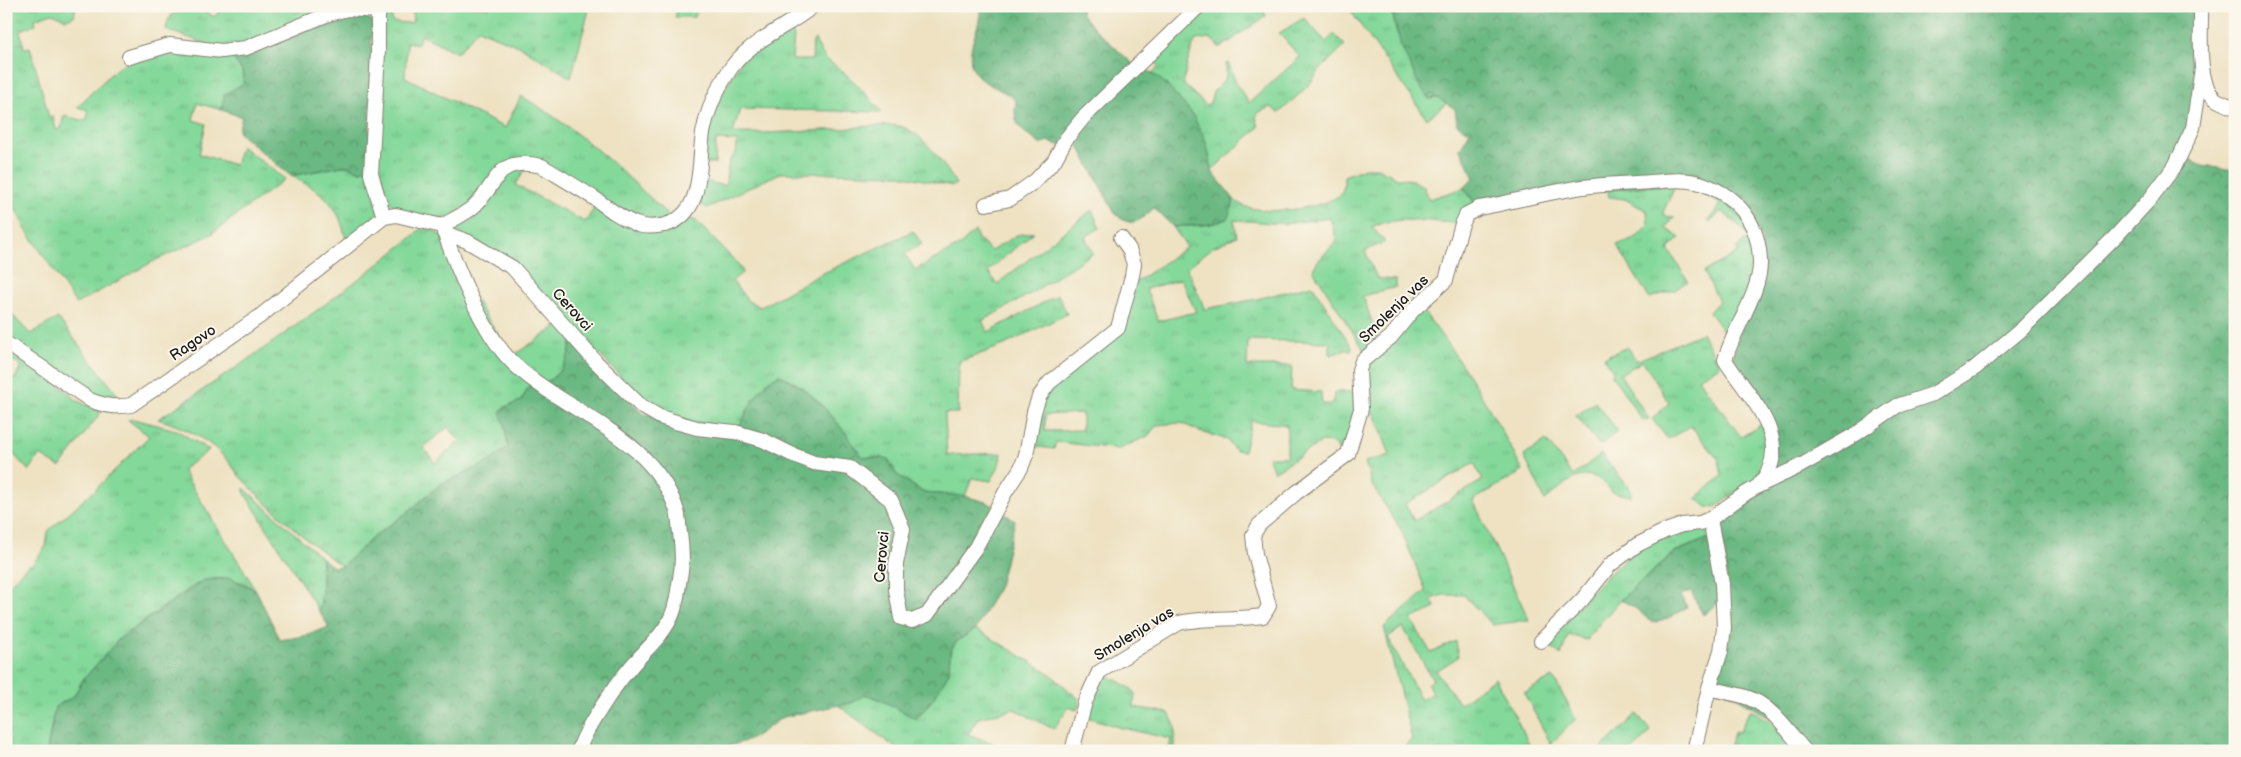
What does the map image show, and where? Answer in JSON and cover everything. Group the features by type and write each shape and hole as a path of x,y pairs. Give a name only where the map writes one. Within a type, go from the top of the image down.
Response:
{"street":[{"path":"443,230 473,207 499,173 511,164 528,163 542,166 620,217 638,225 652,227 668,224 678,219 693,203 699,180 703,133 711,101 728,72 746,51 813,6"},
{"path":"986,204 1010,199 1035,181 1054,161 1066,139 1089,112 1199,6"},
{"path":"2201,6 2202,68 2205,85 2215,99 2235,108"},
{"path":"129,57 170,45 222,51 246,48 326,15 347,9 380,8 371,174 384,217 396,215 443,230"},
{"path":"1757,487 1840,443 1898,406 1933,394 1975,368 2022,329 2118,235 2150,200 2175,166 2193,128 2202,68"},
{"name":"Smolenja vas","path":"1072,751 1085,702 1099,672 1179,622 1244,619 1264,616 1269,606 1255,554 1253,535 1259,525 1296,493 1348,454 1361,409 1359,370 1362,361 1391,337 1413,310 1446,280 1462,224 1467,214 1479,208 1582,188 1668,181 1702,183 1736,204 1746,214 1753,223 1758,242 1760,262 1758,277 1745,313 1729,344 1725,360 1769,425 1773,440 1773,456 1768,472 1757,487 1710,519 1700,523 1665,530 1637,545 1610,565 1582,600 1541,641"},
{"name":"Ragovo","path":"6,343 90,400 106,406 119,408 131,405 259,317 384,217"},
{"path":"443,230 469,294 493,336 513,363 546,390 618,437 650,463 665,484 678,512 681,576 672,615 654,642 629,669 584,735 579,751"},
{"name":"Cerovci","path":"443,230 474,245 513,268 596,362 641,406 660,417 679,423 697,428 735,432 763,440 814,463 850,468 891,500 903,529 896,564 896,590 901,618 912,621 927,615 976,547 1026,455 1034,412 1039,397 1049,383 1060,373 1118,328 1134,264 1129,248 1121,238"},
{"path":"1694,751 1708,688 1721,651 1724,628 1722,584 1710,519"},
{"path":"1708,688 1741,696 1758,703 1776,717 1805,751"}],"green space":[{"path":"6,6 76,6 74,16 66,19 52,13 35,19 36,24 20,30 24,48 30,47 49,117 53,117 56,130 61,128 64,116 87,121 88,110 77,107 118,67 131,61 145,56 173,52 230,53 242,71 244,84 224,95 222,110 197,103 193,120 206,124 199,154 235,165 241,146 285,179 210,235 156,260 76,304 25,228 6,189"},
{"path":"179,6 198,6 214,17 224,6 288,6 297,13 303,6 352,6 245,44 216,47 166,30 168,20"},
{"path":"383,6 590,6 571,78 521,47 478,29 457,53 422,35 417,44 407,42 405,77 505,128 521,96 581,137 637,185 672,219 642,223 527,159 469,205 444,220 408,213 392,204 381,185 377,171","holes":["392,9 413,11 412,23 392,22"]},
{"path":"678,6 699,6 695,17 675,17"},
{"path":"980,6 1080,6 1082,14 1094,28 1132,63 1152,73 1166,84 1191,112 1206,141 1213,173 1233,198 1233,205 1227,219 1207,225 1173,227 1154,208 1135,222 1125,221 1120,218 1114,212 1074,137 1060,146 1048,141 1041,145 1017,123 1016,101 1008,94 984,81 974,70 971,52 980,15"},
{"path":"1209,6 1261,6 1266,16 1220,48 1210,38 1196,40 1184,76 1184,85 1206,105 1210,103 1213,92 1223,82 1226,76 1226,64 1228,63 1237,85 1249,103 1300,57 1279,33 1304,18 1326,42 1334,34 1345,45 1319,71 1308,86 1279,113 1271,107 1259,112 1256,117 1259,127 1212,170 1181,102 1152,73 1159,67 1153,60 1200,11"},
{"path":"1367,6 1379,6 1389,10 1393,16 1396,31 1438,98 1447,103 1427,119 1350,10"},
{"path":"1379,6 2196,6 2194,111 2179,152 2202,166 2235,170 2235,751 1806,751 1786,727 1718,686 1715,679 1727,587 1722,534 1723,519 1725,514 1777,456 1733,358 1762,239 1702,180 1476,205 1464,188 1474,178 1460,149 1470,132 1457,124 1455,109 1438,98 1429,99 1419,85 1401,46 1393,16 1389,10"},
{"path":"349,14 364,16 372,21 369,168 361,171 348,166 342,166 291,176 238,132 242,117 222,110 224,95 244,83 242,71 230,53"},
{"path":"790,29 794,36 792,60 812,60 813,42 815,39 825,57 853,81 882,112 740,109 733,133 787,132 883,125 899,126 912,132 927,144 956,184 952,186 900,175 780,173 707,208 698,202 703,181 725,186 729,161 736,153 737,141 716,140 715,163 705,163 707,140 715,106 742,60"},
{"path":"348,166 361,171 369,168 378,213 346,240 339,216 328,200 291,176"},
{"path":"526,167 516,185 585,222 594,209 594,203 626,223 678,225 688,219 695,220 739,265 743,272 732,281 748,301 761,307 817,276 913,231 922,244 905,254 915,270 960,245 975,231 978,239 991,251 1017,235 1034,232 988,271 997,284 1092,210 1100,228 1085,237 1093,253 1030,294 982,321 988,332 1058,295 1067,314 1004,345 959,362 958,413 945,413 947,455 1002,453 998,468 991,481 972,478 965,496 924,493 896,474 889,460 863,457 815,398 779,375 767,382 739,428 697,425 650,408 517,267 453,229 509,172"},
{"path":"1365,168 1377,168 1398,178 1412,180 1424,187 1429,199 1464,188 1476,205 1456,223 1402,220 1382,223 1372,227 1385,242 1365,251 1377,278 1396,280 1396,287 1363,296 1378,339 1377,344 1364,350 1313,270 1317,262 1337,241 1330,218 1284,224 1234,220 1237,236 1211,248 1187,268 1205,309 1257,299 1312,285 1352,347 1351,350 1330,355 1330,342 1248,340 1247,366 1292,366 1291,390 1321,392 1322,404 1333,404 1334,392 1355,392 1355,407 1342,455 1333,443 1321,442 1274,472 1268,457 1287,457 1287,425 1251,421 1244,451 1235,450 1226,439 1204,433 1181,423 1157,425 1148,436 1119,449 1056,442 1054,449 1031,446 1034,423 1049,386 1119,331 1133,284 1187,247 1173,227 1207,225 1227,219 1233,205 1233,198 1241,205 1253,209 1283,210 1314,206 1327,202 1341,193 1344,176","holes":["1181,279 1196,312 1158,321 1146,289","1082,413 1082,430 1045,431 1045,415"]},
{"path":"1676,185 1663,212 1664,216 1675,217 1665,228 1680,238 1668,249 1688,281 1675,290 1649,298 1617,245 1637,237 1648,224 1647,211 1625,199 1609,197 1609,188"},
{"path":"1707,189 1723,198 1751,230 1754,277 1728,338 1709,312 1719,301 1704,272 1739,252 1736,248 1749,238 1742,228 1721,211 1710,223 1707,220 1711,218 1720,204 1704,195"},
{"path":"423,227 441,236 455,268 530,384 521,401 503,408 508,447 489,462 441,484 404,515 376,535 342,566 316,547 280,516 244,481 214,447 187,430 158,419 298,324 374,268","holes":["448,427 460,441 435,463 423,447"]},
{"path":"1420,307 1476,386 1523,471 1473,500 1529,620 1492,625 1464,595 1443,595 1431,599 1436,608 1411,619 1431,653 1456,641 1458,657 1436,671 1460,704 1495,678 1533,751 1401,751 1412,739 1384,627 1426,591 1401,530 1372,485 1365,462 1390,455 1374,413 1366,413 1363,375 1370,358","holes":["1474,463 1483,480 1414,521 1405,504","1403,627 1433,680 1428,684 1432,693 1421,700 1388,637"]},
{"path":"6,308 30,334 58,318 124,403 93,397 6,339"},
{"path":"559,325 572,339 569,353 564,365 556,375 544,384 511,357"},
{"path":"1702,333 1720,366 1698,378 1741,437 1764,423 1771,437 1762,477 1738,490 1714,508 1707,507 1696,498 1722,476 1719,460 1691,426 1668,439 1652,419 1669,403 1643,361 1620,374 1649,419 1643,421 1612,375 1613,371 1604,357 1628,347 1636,361"},
{"path":"572,339 643,414 739,428 750,405 759,392 778,375 791,381 815,398 863,457 883,458 889,461 896,474 924,493 965,496 989,503 1015,521 999,586 976,629 956,642 950,651 949,673 933,699 916,719 883,701 865,694 854,702 783,717 751,739 714,751 47,751 55,707 74,696 82,681 119,639 204,580 230,578 256,590 280,640 304,636 329,627 319,611 322,591 322,558 333,567 342,566 376,535 404,515 441,484 489,462 508,447 504,422 500,412 503,408 521,401 530,384 544,395 544,384 556,375 564,365"},
{"path":"6,349 47,375 78,401 101,412 60,467 40,455 29,471 6,446 6,374 15,379 21,365 6,357"},
{"path":"1595,402 1618,431 1600,445 1576,416"},
{"path":"134,419 176,430 209,450 182,470 256,590 240,582 225,579 209,580 193,586 119,639 82,681 74,696 55,707 47,751 6,751 6,588 29,564 31,566 46,546 48,531 95,490 149,436 128,420"},
{"path":"1546,440 1573,476 1601,454 1631,490 1631,496 1611,492 1601,480 1593,476 1586,476 1571,480 1545,500 1524,456"},
{"path":"244,488 322,558 322,591 319,611 244,492"},
{"path":"1701,529 1711,534 1712,537 1674,552 1620,600 1588,637 1588,640 1568,635 1561,655 1549,645 1548,640 1588,595 1620,564 1637,551 1653,540 1670,534"},
{"path":"1712,537 1719,603 1703,615 1691,591 1681,595 1687,607 1662,621 1655,622 1650,621 1632,606 1620,600 1675,552"},
{"path":"976,629 1049,673 1080,700 1077,710 1068,707 1054,729 1014,709 978,718 968,734 1012,751 900,751 839,706 854,702 865,694 916,718 933,699 950,658 952,648 959,640"},
{"path":"1102,674 1118,680 1135,692 1134,707 1169,713 1175,726 1175,751 1169,751 1171,739 1118,727 1084,716"},
{"path":"1553,677 1576,719 1551,744 1524,693"},
{"path":"1750,710 1769,721 1781,731 1790,751 1769,751 1765,748 1764,751 1727,751 1735,731 1739,732"},
{"path":"1637,714 1651,731 1632,751 1598,751"}]}
